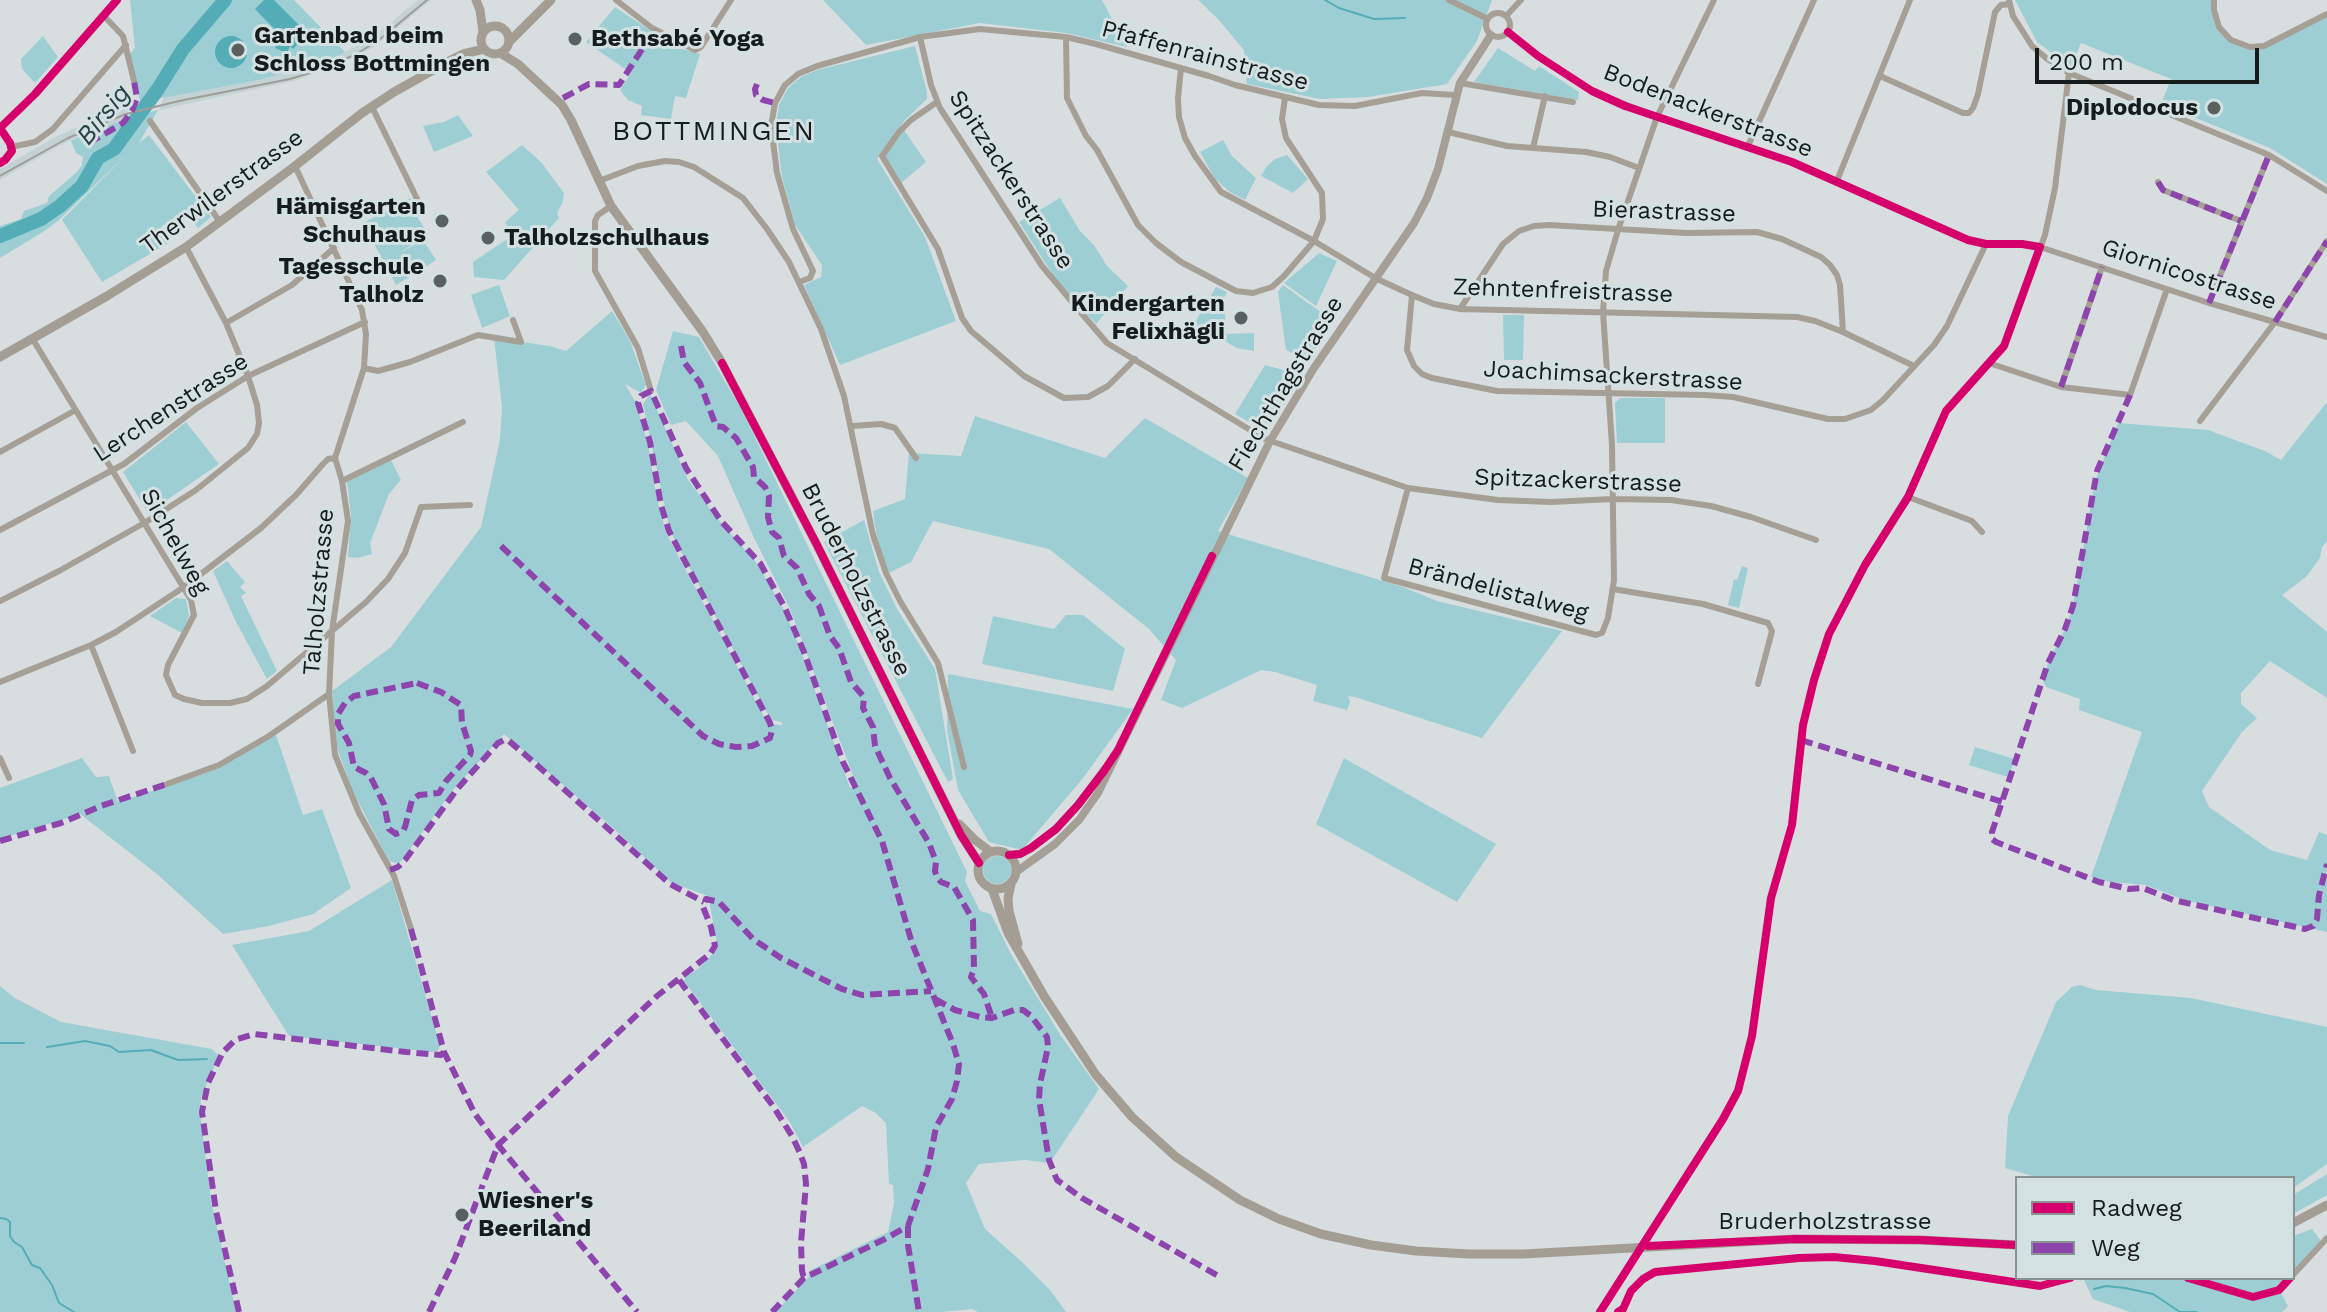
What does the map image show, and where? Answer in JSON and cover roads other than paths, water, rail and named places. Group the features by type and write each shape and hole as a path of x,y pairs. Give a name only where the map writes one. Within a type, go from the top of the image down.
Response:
{"main road":[{"path":"478,5 500,27 506,47 551,0"},
{"path":"478,5 483,40"},
{"name":"Therwilerstrasse","path":"0,357 186,247 372,107 430,70 463,54 470,45 483,40 500,27 541,11"},
{"name":"Bruderholzstrasse","path":"483,40 492,54 506,47 518,64 562,105 611,206 697,323 722,363 816,543 951,816 979,863 979,877 984,885 992,889 1008,933 1069,1036 1096,1075 1152,1136 1207,1179 1279,1219 1321,1234 1416,1251 1523,1254 1795,1239 2015,1245"},
{"name":"Bruderholzstrasse","path":"951,816 991,852"},
{"path":"979,863 991,852 1001,852 1009,855 1016,872"},
{"name":"Bruderholzstrasse","path":"1016,872 1008,898 1009,911 1023,959"},
{"path":"992,889 1011,884"},
{"path":"2295,1222 2327,1205"}],"street":[{"path":"0,163 12,151 0,127 35,94 117,0"},
{"path":"616,0 652,28 695,50 701,47 731,0"},
{"path":"1449,0 1488,19"},
{"path":"1506,16 1521,0"},
{"path":"1714,0 1657,117 1606,271 1603,312 1613,499 1613,589 1703,604 1768,623 1772,631 1758,684"},
{"path":"1748,146 1814,0"},
{"path":"1836,183 1910,0"},
{"path":"2214,0 2219,27 2231,40 2250,47 2264,46 2327,14"},
{"path":"1880,76 1969,113 1978,94 1995,12 2009,2 2013,16 2032,46 2069,73 2269,155 2327,191"},
{"path":"1495,14 1506,16 1510,25 1508,32 1502,36 1491,35 1486,26 1488,19 1495,14"},
{"path":"104,16 123,36 134,81"},
{"name":"Pfaffenrainstrasse","path":"799,282 810,278 813,271 793,229 777,173 771,126 775,103 785,85 798,74 817,66 920,37 975,29 1066,37 1235,85 1319,105 1355,106 1422,93 1455,95"},
{"name":"Bodenackerstrasse","path":"1508,32 1592,91 1657,117 1792,162 1959,237 1986,244 2040,247"},
{"name":"Fiechthagstrasse","path":"1016,872 1055,844 1079,820 1109,773 1270,441 1314,368 1377,279 1427,198 1438,169 1455,95 1491,35"},
{"name":"Spitzackerstrasse","path":"920,37 937,102 1042,266 1107,343 1270,441 1408,488 1502,500 1671,500 1711,506 1751,517 1816,540"},
{"path":"1066,37 1067,98 1138,225 1181,262 1236,291 1253,293 1272,287 1314,241 1323,219 1322,193 1286,138 1282,119 1285,98"},
{"path":"11,147 35,142 53,129 126,45"},
{"name":"Zehntenfreistrasse","path":"1181,68 1179,114 1185,138 1221,192 1314,241 1377,279 1434,304 1460,309 1797,317 1843,332 1914,366"},
{"path":"1982,532 1972,521 1907,499 1946,411 2004,346 2045,235 2055,188 2069,73"},
{"path":"1460,83 1573,102"},
{"path":"1533,148 1545,96"},
{"path":"937,102 905,126 882,156 938,249 962,318 971,331 1024,376 1064,398 1088,397 1108,386 1135,359"},
{"path":"372,107 423,211"},
{"path":"150,121 220,222"},
{"path":"1448,132 1507,146 1586,152 1639,168"},
{"path":"2209,303 2269,155"},
{"path":"599,181 638,166 679,162 694,167 743,198 767,229 799,282 821,329 852,426 873,535 900,601 938,663 964,767"},
{"path":"0,682 91,645 184,587 261,528 328,459 335,458 364,368 365,322 295,166"},
{"path":"2158,182 2163,190 2241,221"},
{"path":"611,206 595,221 595,271 638,348 651,391"},
{"name":"Bierastrasse","path":"1460,309 1503,244 1519,231 1534,226 1686,233 1757,232 1782,239 1821,257 1837,275 1843,332"},
{"path":"2200,421 2275,322 2327,241"},
{"name":"Joachimsackerstrasse","path":"1412,295 1407,350 1414,366 1422,374 1484,390 1733,397 1828,419 1845,419 1871,410 1934,345 1947,326 1986,244"},
{"path":"0,601 146,522 196,490 238,458 253,442 259,423 248,376 226,323 186,247"},
{"name":"Giornicostrasse","path":"2040,247 2209,303 2327,337"},
{"path":"226,323 292,285 334,248"},
{"path":"2061,387 2102,267"},
{"path":"1989,363 2061,387 2130,395 2167,289"},
{"path":"364,368 378,371 410,362 478,335 521,342 513,320"},
{"name":"Lerchenstrasse","path":"0,530 113,470 148,448 197,408 248,376 365,322"},
{"name":"Sichelweg","path":"32,338 191,600 194,615 168,665 166,675 175,695 202,703 230,703 247,699 332,631"},
{"path":"0,452 74,411"},
{"path":"342,481 463,422"},
{"path":"852,426 881,424 895,428 916,458"},
{"name":"Talholzstrasse","path":"335,458 348,521 332,631 329,694 335,755 359,813 394,876 411,929"},
{"name":"Brändelistalweg","path":"1408,488 1384,578 1599,635 1605,629 1613,589"},
{"path":"332,631 388,579 405,553 421,507 470,505"},
{"path":"91,645 133,751"},
{"path":"167,784 219,765 269,736 329,694"},
{"name":"Fiechthagstrasse","path":"1009,855 1031,848 1056,829 1078,805 1118,750"},
{"path":"0,758 9,778"},
{"path":"2295,1274 2327,1238"},
{"path":"1618,1312 1623,1309 1631,1291 1655,1272 1799,1258 1875,1261 2040,1286 2062,1280"},
{"path":"2195,1280 2253,1297 2279,1290 2289,1280"}],"waterway":[{"name":"Birsig","path":"0,236 41,219 82,186 98,158 114,149 183,49 225,0"},
{"path":"1325,0 1374,19 1405,18"},
{"path":"47,1047 85,1041 110,1046 119,1052 151,1050 178,1060 207,1059"},
{"path":"0,1043 24,1043"},
{"path":"0,1218 10,1222 10,1236 22,1247 32,1265 40,1268 52,1285 59,1303 74,1312"},
{"path":"2094,1289 2106,1286 2153,1294 2180,1312 2197,1312"}],"tram line":[{"path":"0,176 68,138 126,114 290,79 329,67 379,40 427,0"}],"place":[{"name":"Bethsabé Yoga","path":"575,39"},
{"name":"Gartenbad beim Schloss Bottmingen","path":"238,50"},
{"name":"Diplodocus","path":"2214,108"},
{"name":"Hämisgarten Schulhaus","path":"442,221"},
{"name":"Talholzschulhaus","path":"488,238"},
{"name":"Tagesschule Talholz","path":"440,281"},
{"name":"Kindergarten Felixhägli","path":"1241,318"},
{"name":"Wiesner's Beeriland","path":"462,1215"}],"district":[{"name":"BOTTMINGEN","path":"714,132"}]}
